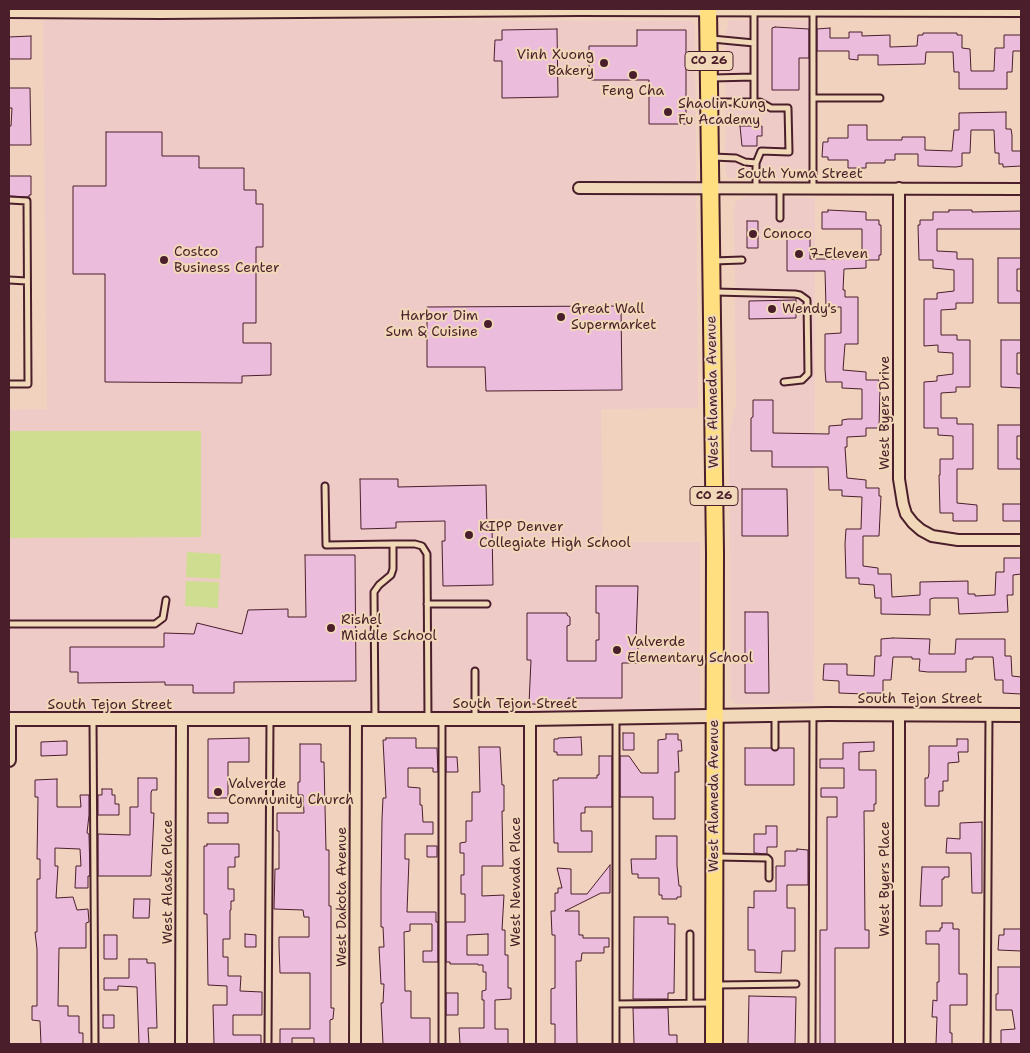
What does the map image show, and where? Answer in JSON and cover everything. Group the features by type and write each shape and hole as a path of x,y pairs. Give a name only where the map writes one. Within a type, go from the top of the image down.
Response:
{"main road":[{"name":"West Alameda Avenue","path":"708,10 715,553 714,1044"}],"street":[{"path":"9,12 160,13 351,10 1021,11"},
{"name":"South Yuma Street","path":"579,188 1021,189"},
{"name":"West Byers Drive","path":"899,188 899,479 906,514 920,530 932,536 958,540 1021,540"},
{"name":"South Tejon Street","path":"9,720 475,720 813,714 1021,715"},
{"name":"West Byers Place","path":"899,714 899,1044"},
{"name":"West Nevada Place","path":"530,719 530,1044"},
{"path":"9,720 9,760"},
{"name":"West Alaska Place","path":"181,1044 182,720"},
{"name":"West Dakota Avenue","path":"354,1044 356,720"}],"lane":[{"path":"754,10 754,102"},
{"path":"813,11 813,188"},
{"path":"709,38 754,43"},
{"path":"709,78 754,76"},
{"path":"813,98 880,98"},
{"path":"709,102 760,102 771,108 788,108 789,152 761,151 756,163 756,188"},
{"path":"710,157 736,158 745,162 756,163"},
{"path":"780,188 780,218"},
{"path":"9,200 26,201 28,384 9,384"},
{"path":"711,261 742,260"},
{"path":"9,280 27,281"},
{"path":"712,292 796,294 807,300 808,374 802,380 784,382"},
{"path":"325,486 326,545 415,544 422,546 427,554 428,720"},
{"path":"375,720 374,592 391,575 393,569 393,544"},
{"path":"9,624 155,624 163,618 166,600"},
{"path":"428,604 487,604"},
{"path":"475,671 475,720"},
{"path":"812,1044 813,714"},
{"path":"987,1044 989,715"},
{"path":"775,716 775,747"},
{"path":"616,718 616,1044"},
{"path":"93,720 95,1044"},
{"path":"268,1044 270,720"},
{"path":"442,720 442,1044"},
{"path":"714,857 767,858 769,860 769,878"},
{"path":"690,934 690,1003"},
{"path":"714,985 796,984"},
{"path":"616,1004 714,1003"}],"shaded area":[{"path":"43,20 693,21 695,29 698,408 601,409 603,542 700,542 700,707 687,711 9,711 9,410 47,409"},
{"path":"729,20 810,20 808,179 727,177 725,171 726,32"},
{"path":"747,196 815,198 814,703 735,704 731,698 729,437 736,404 734,209 736,202"}],"green space":[{"path":"9,431 201,431 201,537 9,538"},
{"path":"187,552 221,554 220,579 186,577"},
{"path":"186,581 219,582 218,608 185,606"}],"building":[{"path":"772,28 809,29 809,58 799,58 799,90 772,90"},
{"path":"830,28 830,38 849,38 849,32 862,32 862,36 890,35 890,47 917,46 918,35 923,35 923,33 957,33 957,35 962,35 962,48 970,49 971,71 994,71 995,48 1004,48 1004,35 1021,35 1021,51 1013,51 1012,72 1007,72 1007,89 959,89 959,72 954,72 953,52 926,52 925,64 878,65 878,55 858,55 858,60 849,59 849,51 817,51 817,29"},
{"path":"557,29 558,97 502,98 502,61 494,61 495,40 502,40 502,30"},
{"path":"637,30 686,30 686,124 649,124 649,80 589,80 589,46 637,46"},
{"path":"31,36 31,59 9,59 9,37"},
{"path":"9,88 30,88 31,145 9,145 9,126 11,126 12,108 9,108"},
{"path":"1006,112 1006,129 1011,129 1012,151 1021,151 1021,166 1003,167 1003,164 999,164 999,153 995,153 994,130 971,130 970,153 962,153 962,166 956,167 918,166 918,154 895,154 895,160 885,160 885,163 866,163 866,168 848,168 848,160 828,160 828,157 822,157 823,142 828,142 828,138 848,138 848,125 867,125 867,140 902,140 902,137 925,137 925,150 952,151 954,130 959,130 959,113"},
{"path":"740,126 762,126 762,136 757,136 757,146 742,146"},
{"name":"Costco Business Center","path":"106,132 162,132 162,156 199,156 199,168 244,168 244,190 256,190 256,204 263,204 263,247 256,247 256,323 243,323 243,343 271,343 271,375 242,376 242,383 105,382 105,274 73,274 73,186 106,186"},
{"path":"9,176 31,176 31,195 29,197 9,196"},
{"path":"828,210 866,212 866,220 879,220 879,225 881,225 881,255 879,255 879,260 866,260 866,268 844,269 843,290 845,290 845,297 858,297 858,344 845,344 843,370 866,372 866,380 879,380 880,388 879,428 866,428 866,436 847,437 847,447 845,447 847,478 866,480 866,488 879,488 879,496 881,496 879,536 863,536 863,566 878,568 878,574 891,574 892,597 920,595 920,582 968,581 968,594 975,594 975,596 995,595 996,572 1004,572 1004,558 1021,558 1021,574 1013,575 1013,595 1007,595 1008,612 959,614 958,598 934,598 930,599 930,615 881,614 881,598 875,598 874,585 859,584 859,578 846,578 846,529 861,529 862,497 842,496 842,490 829,490 828,467 772,467 772,451 751,451 753,400 773,400 773,433 829,434 829,426 842,425 842,420 862,419 862,389 842,388 842,382 826,382 825,334 841,333 841,307 826,307 825,271 787,271 787,237 810,237 810,259 842,259 842,252 862,251 862,229 822,229 822,212 828,212"},
{"path":"949,210 972,210 972,212 1021,211 1020,229 937,229 937,251 957,252 957,259 973,259 973,303 956,303 956,309 941,310 941,335 957,335 957,340 970,340 970,387 956,387 956,392 941,393 941,418 957,418 957,424 973,424 973,469 957,469 957,503 977,505 977,521 953,521 953,513 940,513 940,459 953,459 953,436 938,435 938,428 924,428 924,382 937,381 937,376 953,374 953,353 938,352 938,345 924,346 924,299 937,299 937,293 954,291 954,270 933,268 933,260 919,260 918,225 920,225 920,220 933,220 933,212 949,212"},
{"name":"Conoco","path":"747,221 758,221 758,248 747,248"},
{"path":"998,258 1021,258 1021,269 1017,269 1017,291 1021,291 1021,303 998,303"},
{"path":"796,300 796,318 749,319 749,301"},
{"path":"621,306 622,390 486,391 485,367 427,367 427,307"},
{"path":"1001,340 1021,340 1021,353 1017,353 1017,374 1021,374 1021,388 1001,387"},
{"path":"998,425 1021,425 1021,436 1017,436 1017,459 1021,459 1021,469 998,469"},
{"name":"KIPP Denver Collegiate High School","path":"360,479 398,479 398,487 486,485 487,527 492,527 493,585 443,586 442,541 445,541 445,521 396,522 396,528 361,529"},
{"path":"742,489 787,489 788,536 742,536"},
{"path":"1003,504 1021,504 1021,521 1003,521"},
{"name":"Rishel Middle School","path":"305,555 355,555 356,681 234,682 234,693 193,693 193,685 165,685 165,682 78,683 78,672 70,672 70,647 164,647 164,633 194,634 197,623 242,634 248,610 288,609 288,617 306,617"},
{"name":"Valverde Elementary School","path":"596,586 638,586 636,640 638,640 638,663 622,663 622,698 568,698 568,704 529,704 531,660 527,660 527,613 567,613 570,617 570,625 567,626 567,661 596,661 596,640 599,640 599,613 596,613"},
{"path":"745,612 768,612 769,693 745,693"},
{"path":"881,639 930,639 929,654 955,654 956,639 1005,639 1005,656 1011,656 1012,676 1021,677 1021,694 1003,693 1003,680 995,680 993,657 966,659 966,672 928,672 919,671 920,659 893,657 891,680 883,680 883,693 839,693 839,681 823,680 824,664 847,664 847,675 874,676 875,656 881,656"},
{"path":"623,733 634,733 634,750 623,750"},
{"path":"666,734 678,734 678,740 681,740 682,751 678,751 679,772 675,772 675,819 653,819 653,797 620,797 620,756 629,756 641,773 658,773 658,740 666,739"},
{"path":"581,737 582,755 557,755 557,752 554,752 554,739"},
{"name":"Valverde Community Church","path":"249,738 249,762 228,762 228,798 208,798 208,739"},
{"path":"386,738 416,738 416,748 437,748 438,772 433,772 433,768 408,768 408,787 420,788 423,822 433,822 433,834 405,834 405,859 409,859 407,912 436,912 436,922 438,922 438,962 423,962 423,951 432,951 432,924 410,924 410,931 404,932 405,991 411,991 411,1018 430,1018 430,1044 383,1044 381,1003 383,1003 384,984 381,984 379,947 384,947 383,927 381,927 381,890 383,798 386,798 383,740 386,740"},
{"path":"957,739 968,739 968,752 958,752 959,762 948,763 948,781 943,781 943,791 939,791 939,806 925,806 925,778 928,778 929,773 929,746 957,746"},
{"path":"67,741 67,755 41,756 41,742"},
{"path":"874,742 874,751 859,752 859,770 876,770 876,804 874,804 874,811 864,811 865,930 869,930 869,948 835,948 835,1044 820,1044 820,930 827,930 827,817 837,817 837,797 821,797 821,788 844,788 844,768 820,768 820,759 843,759 843,743"},
{"path":"300,744 321,744 321,762 324,762 326,850 329,850 329,906 331,906 331,1008 334,1008 333,1019 330,1020 330,1044 314,1044 314,1038 292,1038 292,1044 280,1044 280,1029 310,1029 310,973 280,973 279,946 279,937 309,937 309,917 304,917 303,910 274,909 275,869 279,869 277,813 304,813 303,795 298,795"},
{"path":"479,747 500,747 502,785 504,785 504,811 502,811 503,866 482,866 482,896 504,895 502,930 505,930 505,955 508,955 508,988 511,988 511,999 495,1000 495,1029 508,1029 508,1044 460,1044 459,1028 484,1028 484,1000 482,1000 482,991 486,990 486,972 483,972 483,965 450,964 450,962 446,962 446,922 465,922 465,894 461,894 461,875 464,875 464,853 460,853 460,843 466,842 466,821 472,821 472,792 480,792","holes":["488,934 488,955 467,955 467,935"]},
{"path":"745,748 771,748 775,751 779,748 794,748 794,785 745,785"},
{"path":"599,756 612,756 612,807 585,807 585,813 581,813 581,831 592,831 592,852 558,852 558,843 554,843 553,780 558,780 558,778 597,778 597,775 599,775"},
{"path":"446,757 457,757 458,772 446,772"},
{"path":"138,778 157,778 157,790 152,790 151,793 151,813 154,813 151,876 98,876 98,834 130,835 130,807 138,807"},
{"path":"57,779 57,807 81,807 80,795 89,795 87,833 89,834 90,876 88,876 88,888 75,888 76,866 81,866 80,849 55,848 55,866 58,866 56,898 73,897 77,910 88,909 89,922 86,923 86,948 59,948 58,1006 68,1006 68,1016 79,1016 79,1033 83,1033 83,1044 41,1044 40,1021 32,1020 32,1006 37,1006 37,949 35,932 37,932 37,879 40,879 40,859 37,859 38,797 35,797 35,780"},
{"path":"102,789 112,789 112,795 115,795 115,804 119,804 119,815 98,815 98,795 102,795"},
{"path":"208,813 228,813 228,823 208,823"},
{"path":"982,822 982,893 972,893 971,853 946,853 947,838 960,839 960,823"},
{"path":"766,826 777,826 777,847 767,847 767,854 754,853 754,834 766,834"},
{"path":"656,836 677,836 677,866 681,897 677,897 677,899 662,899 662,895 659,895 659,878 638,878 638,874 632,874 631,859 656,859"},
{"path":"207,844 239,844 239,857 235,857 235,867 228,867 228,889 234,889 234,901 231,901 230,910 230,939 223,939 223,957 228,957 228,976 241,976 240,991 262,992 262,1015 233,1015 233,1035 261,1035 261,1044 214,1044 213,1005 227,1005 227,986 208,985 207,914 204,914 204,846 207,846"},
{"path":"427,846 437,846 437,857 427,857"},
{"path":"797,849 808,850 808,885 787,885 787,908 795,908 795,951 782,951 781,973 755,972 755,950 748,950 748,907 754,908 754,891 776,891 776,866 785,866 785,851 797,851"},
{"path":"610,865 610,893 601,893 565,911 579,911 579,935 583,935 583,938 609,938 609,947 604,947 604,953 582,953 581,961 576,961 577,1044 555,1044 555,1024 551,1024 551,989 555,988 555,935 552,935 551,911 555,911 555,893 558,893 558,888 562,888 557,868 571,869 571,894 587,894"},
{"path":"922,867 949,867 949,877 942,879 942,906 920,906"},
{"path":"134,899 150,899 149,918 133,918"},
{"path":"634,917 668,917 668,924 675,924 674,993 668,993 668,999 633,999"},
{"path":"942,923 953,923 953,929 959,929 959,974 967,974 967,1005 950,1005 952,1044 936,1044 937,1017 932,1017 933,1000 937,1001 937,982 939,982 939,944 926,944 926,931 940,931"},
{"path":"1004,929 1021,929 1021,951 998,950 999,935 1004,935"},
{"path":"245,934 256,935 256,947 245,947"},
{"path":"104,935 117,935 117,959 104,959"},
{"path":"129,959 147,959 147,963 155,963 157,1028 148,1028 149,1044 139,1044 137,987 118,986 118,990 104,990 104,978 129,978"},
{"path":"998,967 1021,967 1021,1044 1001,1044 1001,1030 1015,1029 1012,1010 996,1010"},
{"path":"446,993 458,993 458,1015 446,1015"},
{"path":"749,996 796,997 795,1044 748,1044"},
{"path":"633,1008 668,1008 669,1035 677,1035 677,1044 634,1044"},
{"path":"103,1015 114,1015 114,1028 103,1028"}],"place":[{"name":"Vinh Xuong Bakery","path":"604,63"},
{"name":"Feng Cha","path":"633,75"},
{"name":"Shaolin Kung Fu Academy","path":"668,112"},
{"name":"Conoco","path":"753,234"},
{"name":"7-Eleven","path":"799,254"},
{"name":"Costco Business Center","path":"164,260"},
{"name":"Wendy's","path":"772,309"},
{"name":"Great Wall Supermarket","path":"561,317"},
{"name":"Harbor Dim Sum & Cuisine","path":"488,324"},
{"name":"KIPP Denver Collegiate High School","path":"469,535"},
{"name":"Rishel Middle School","path":"331,628"},
{"name":"Valverde Elementary School","path":"617,650"},
{"name":"Valverde Community Church","path":"218,792"}]}
